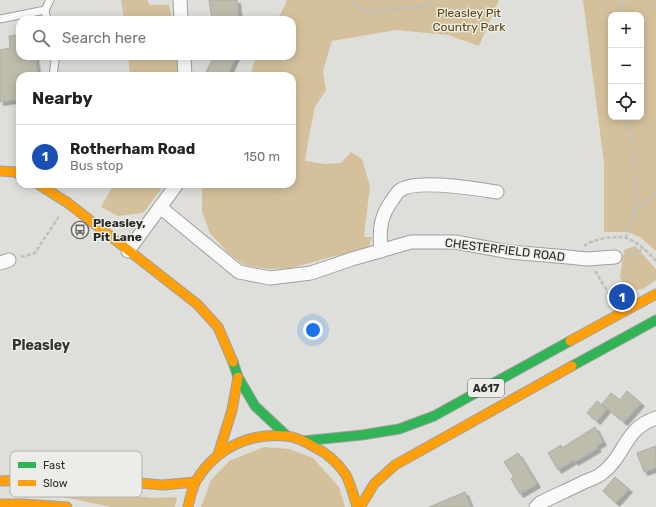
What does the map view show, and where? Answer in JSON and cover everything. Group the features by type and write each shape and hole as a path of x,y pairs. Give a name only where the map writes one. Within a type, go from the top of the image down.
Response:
{"main road":[{"path":"0,171 16,171"},
{"path":"44,188 68,203 197,304 218,327 231,355 238,377 255,406 287,436"},
{"name":"A617","path":"303,440 362,435 400,429 434,416 656,294"},
{"name":"A617","path":"359,507 374,484 395,465 656,320"},
{"path":"218,455 232,410 238,377"},
{"path":"188,507 195,482 207,465 230,446 256,436 287,436 303,440 322,451 337,464 349,483 359,507"},
{"path":"0,481 10,481"},
{"path":"142,483 164,485 195,482"},
{"path":"0,504 67,507"}],"street":[{"path":"180,0 182,16"},
{"path":"184,60 185,72"},
{"path":"381,251 380,232 385,209 400,191 420,184 496,192"},
{"path":"128,251 174,188"},
{"name":"CHESTERFIELD ROAD","path":"160,206 239,272 270,278 311,273 411,242 455,242 510,252 587,259 615,257"},
{"path":"536,507 540,503 601,475 612,464 631,434 640,426 656,418"}],"lane":[{"path":"44,0 46,16"},
{"path":"45,10 50,0"},
{"path":"0,19 45,10"},
{"path":"54,72 55,60"}],"path":[{"path":"354,0 357,6 369,12 426,6 429,0"},
{"path":"620,12 622,0"},
{"path":"626,120 634,147 635,188 634,213 626,238"},
{"path":"634,213 642,204 656,194"},
{"path":"4,262 35,253 68,203"},
{"path":"630,255 645,249 656,261"},
{"path":"587,259 622,314"}],"green space":[{"path":"121,0 147,0 150,5 169,5 171,16 123,16"},
{"name":"Pleasley Pit Country Park","path":"287,0 499,0 479,46 448,35 396,30 332,41 323,71 326,90 315,107 305,161 325,164 341,163 351,152 362,159 370,186 364,237 372,237 366,250 335,256 291,268 268,269 244,265 228,253 210,233 202,212 202,188 296,188 296,72 251,72 255,60 296,60 296,16 280,16"},
{"path":"583,0 656,0 656,251 640,237 627,232 604,232 604,163"},
{"path":"128,60 177,60 178,72 130,72"},
{"path":"112,188 162,188 143,213 118,216 101,207"},
{"path":"635,246 656,269 656,280 643,289 628,291 620,277 624,250"},
{"path":"264,447 289,449 313,458 339,487 345,507 201,507 211,480 229,461"},
{"path":"64,497 177,497 175,507 111,507"}],"building":[{"path":"209,0 237,0 239,16 211,16"},
{"path":"16,35 16,60 36,60 37,72 16,72 16,100 0,102 0,50 10,48 9,36"},
{"path":"212,60 234,60 229,72 206,72"},
{"path":"627,391 641,403 624,422 602,404 611,393 620,400"},
{"path":"597,401 607,409 597,421 587,413"},
{"path":"595,427 603,442 596,446 598,448 558,470 548,453 561,445 562,448"},
{"path":"656,446 656,468 644,472 637,453"},
{"path":"518,453 537,484 520,494 511,479 514,477 504,462"},
{"path":"615,477 629,489 616,503 603,491"},
{"path":"465,492 471,507 429,507"}],"traffic: fast":[{"path":"572,366 656,320"},
{"path":"303,441 362,435 399,429 434,416 570,341"},
{"path":"233,362 238,377 255,406 287,436"}],"traffic: slow":[{"path":"0,171 16,173"},
{"path":"44,188 68,203 197,304 218,327 233,362"},
{"path":"570,341 656,294"},
{"path":"360,507 374,484 395,465 572,366"},
{"path":"218,455 232,410 238,377"},
{"path":"188,507 196,481 213,460 234,445 246,440 272,435 286,436 301,440 319,449 332,459 346,475 357,507"},
{"path":"0,481 10,481"},
{"path":"142,483 163,485 195,482"},
{"path":"0,504 67,507"}],"place":[{"name":"Pleasley, Pit Lane","path":"80,230"},
{"name":"Rotherham Road","path":"622,297"}],"district":[{"name":"Pleasley","path":"41,345"}]}
